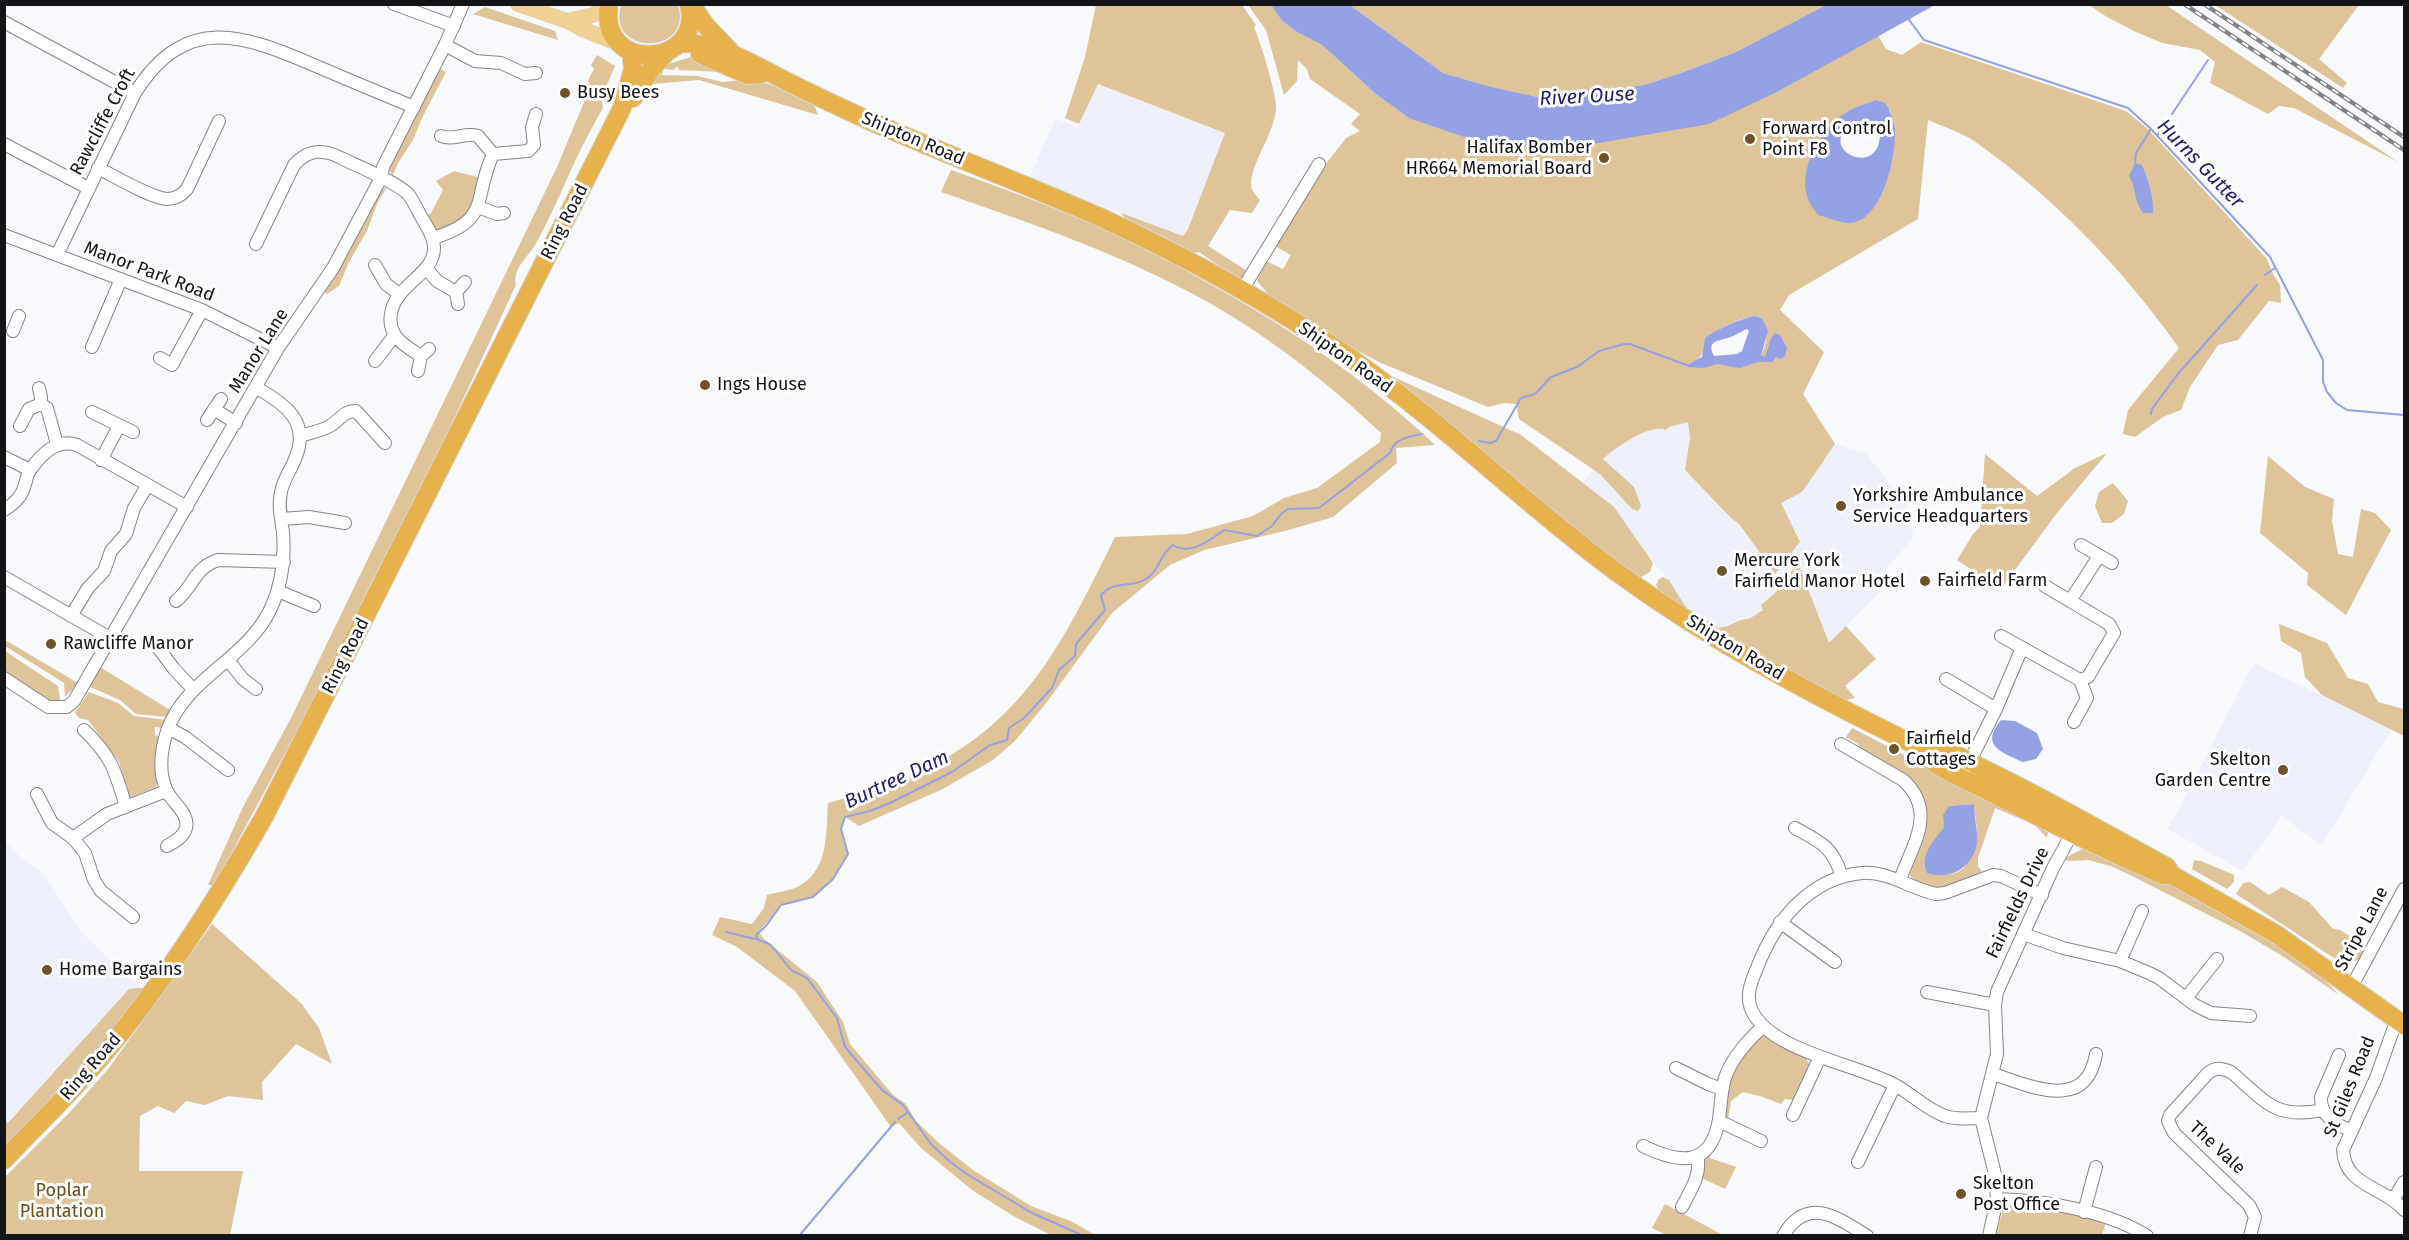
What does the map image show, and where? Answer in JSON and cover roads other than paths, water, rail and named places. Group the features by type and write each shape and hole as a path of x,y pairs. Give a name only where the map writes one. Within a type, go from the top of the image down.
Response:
{"highway":[{"path":"608,5 610,31 621,46 624,68 611,106 610,132"},
{"name":"Ring Road","path":"622,108 635,96 645,78 688,27 693,7"},
{"name":"Shipton Road","path":"693,7 730,51"},
{"name":"Shipton Road","path":"668,52 704,45 730,51 771,74 869,120 1106,220 1187,259 1242,290 1353,360 1442,429 1598,558 1661,603 1815,695 1913,744 1926,743 1966,770 2167,867 2172,875 2276,934 2401,1022"},
{"path":"621,46 649,56 668,52 696,53 710,56 748,75 771,74"},
{"name":"Ring Road","path":"4,1160 54,1109 118,1037 151,994 219,897 269,807 622,108 633,69 621,46"}],"main road":[{"path":"518,4 567,21 621,46"},
{"path":"567,21 593,15 608,5"}],"street":[{"path":"394,4 454,26"},
{"name":"Manor Lane","path":"4,678 48,707 67,707 79,693 278,348 328,277 381,178 383,167 445,45 463,4"},
{"path":"4,22 135,93"},
{"name":"Rawcliffe Croft","path":"57,255 135,93 152,70 186,44 204,39 232,37 261,43 414,107"},
{"path":"445,45 475,61 501,63 529,76"},
{"path":"493,154 532,149 534,145 533,121 536,114"},
{"path":"98,168 156,196 175,198 187,189 219,122"},
{"path":"441,135 449,139 466,134 478,136 493,154"},
{"path":"4,144 88,188"},
{"path":"256,244 294,165 302,156 322,151 335,154 408,194 433,237 434,255 426,268 399,294 390,315 394,336 375,361"},
{"path":"433,237 450,233 469,222 478,207 484,175 493,154"},
{"path":"1242,290 1319,164"},
{"path":"478,207 496,214 504,213"},
{"name":"Manor Park Road","path":"4,235 202,310 278,348"},
{"path":"375,265 386,284 399,294"},
{"path":"426,268 457,298 465,282"},
{"path":"92,347 121,279"},
{"path":"160,358 176,367 202,310"},
{"path":"394,336 425,352 418,371"},
{"path":"39,388 41,404"},
{"path":"167,846 182,836 186,828 186,819 166,791 160,759 168,728 193,689 228,660 259,629 278,591 284,562 281,490 297,453 300,436 292,415 286,407 257,388"},
{"path":"20,426 29,409 41,404"},
{"path":"41,404 47,408 57,444"},
{"path":"214,409 236,423"},
{"path":"300,436 327,427 343,414 356,411 386,443"},
{"path":"92,412 133,432"},
{"path":"101,460 119,426"},
{"path":"4,510 18,499 24,490 30,470 44,453 57,444 70,443 187,507"},
{"path":"4,457 30,470"},
{"path":"71,616 88,588 104,571 111,551 126,534 134,508 147,486"},
{"path":"281,519 309,517 345,523"},
{"path":"2081,546 2112,563"},
{"path":"176,600 188,589 201,568 218,554 284,562"},
{"path":"2070,601 2099,556"},
{"path":"4,577 110,638"},
{"path":"2045,586 2109,624 2114,633 2088,677 2080,680"},
{"path":"278,591 314,606"},
{"path":"2001,636 2080,680 2087,698 2074,722"},
{"path":"157,646 193,689"},
{"path":"1966,770 1996,709 2022,648"},
{"path":"228,660 243,679 256,689"},
{"path":"1946,680 1996,709"},
{"path":"168,728 185,737 228,770"},
{"path":"84,730 102,748 114,767 126,807"},
{"path":"1841,744 1903,780 1917,798 1922,818 1921,824 1900,880"},
{"path":"73,838 107,814 166,791"},
{"path":"37,794 52,823 73,838 85,853 101,891 133,917"},
{"name":"Fairfields Drive","path":"1989,1236 1997,1199 1995,1174 1981,1118 1997,1054 1996,992 2042,895 2072,821"},
{"path":"1795,828 1828,848 1834,855 1842,877"},
{"path":"1981,1118 1954,1118 1941,1114 1880,1077 1820,1057 1794,1045 1763,1026 1751,1008 1749,993 1759,963 1780,922 1792,907 1806,896 1842,877 1876,873 1936,894 1952,891 1994,875 2042,895"},
{"name":"Stripe Lane","path":"2352,986 2404,889"},
{"path":"2120,961 2142,911"},
{"path":"1780,922 1835,962"},
{"path":"2023,934 2062,948 2120,961 2159,978 2203,1010 2218,1015 2250,1016"},
{"path":"2186,998 2217,959"},
{"path":"1927,992 1995,1005"},
{"name":"St Giles Road","path":"2401,1022 2343,1150 2347,1170 2353,1176 2393,1200 2404,1210"},
{"path":"1642,1146 1680,1160 1697,1156 1710,1144 1719,1121 1725,1076 1735,1059 1763,1026"},
{"path":"1993,1074 2037,1088 2060,1091 2072,1089 2089,1077 2094,1068 2096,1054"},
{"path":"2339,1054 2321,1097 2323,1110 2335,1124 2351,1130"},
{"path":"1793,1115 1820,1057"},
{"path":"1676,1068 1722,1089"},
{"name":"The Vale","path":"2250,1236 2254,1224 2253,1211 2241,1196 2174,1133 2168,1121 2170,1115 2215,1068 2223,1068 2231,1072 2280,1111 2305,1114 2323,1110"},
{"path":"1858,1162 1895,1085"},
{"path":"1719,1121 1761,1141"},
{"path":"1682,1207 1697,1176 1699,1169 1697,1156"},
{"path":"2084,1212 2096,1167"},
{"path":"2393,1200 2404,1182"},
{"path":"1997,1199 2044,1203 2084,1212 2126,1225 2147,1236"},
{"path":"1783,1236 1788,1227 1801,1216 1816,1213 1834,1216 1867,1236"}],"water":[{"name":"River Ouse","path":"1271,5 1350,5 1443,73 1547,99 1644,85 1681,73 1736,52 1826,5 1935,5 1777,92 1709,124 1587,145 1516,146 1473,140 1409,118 1377,95 1322,45 1282,21"},
{"path":"1876,100 1885,103 1892,115 1895,129 1890,169 1879,199 1872,211 1862,219 1850,223 1818,215 1809,201 1805,187 1813,151 1836,120 1856,107","holes":["1868,119 1880,131 1877,148 1869,156 1859,158 1849,154 1842,147 1841,137 1849,128"]},
{"path":"2135,163 2142,165 2152,195 2153,213 2143,213 2138,203 2129,176"},
{"path":"1750,317 1762,318 1768,331 1761,355 1765,357 1775,333 1780,335 1787,348 1785,356 1781,359 1776,357 1772,362 1758,362 1740,368 1717,364 1703,368 1688,367 1689,364 1702,357 1705,338 1721,328","holes":["1747,329 1749,331 1742,351 1737,354 1714,356 1711,347 1714,342"]},
{"path":"2001,720 2015,721 2037,733 2043,749 2036,759 2023,762 1996,747 1992,736"},
{"path":"1974,804 1977,844 1969,861 1963,868 1946,875 1927,873 1926,854 1944,827 1943,815 1949,806"}],"waterway":[{"name":"Hurns Gutter","path":"1907,17 1924,40 2128,108 2151,129 2270,257 2323,360 2323,382 2327,392 2336,403 2347,410 2404,415"},
{"path":"2172,114 2208,60"},
{"path":"2157,135 2166,127"},
{"path":"2135,163 2136,153 2151,129"},
{"path":"2265,275 2275,268"},
{"path":"2151,414 2152,409 2177,375 2257,285"},
{"path":"1479,441 1490,443 1496,441 1521,398 1535,394 1551,377 1577,367 1599,351 1630,344 1689,366"},
{"name":"Burtree Dam","path":"1084,1236 1032,1213 965,1173 948,1160 931,1144 903,1105 882,1090 845,1047 837,1018 807,978 791,970 771,945 757,939 756,935 766,926 781,905 813,897 833,879 848,854 841,829 845,817 890,803 952,772 990,745 1007,740 1009,728 1024,718 1052,688 1059,670 1075,656 1076,644 1105,610 1101,595 1107,590 1146,579 1154,572 1165,553 1173,545 1179,548 1193,548 1224,530 1257,536 1272,526 1288,509 1319,508 1390,453 1398,441 1422,434"},
{"path":"726,932 755,939"},
{"path":"898,1119 907,1113"},
{"path":"799,1236 895,1122"}],"railway":[{"path":"2184,4 2404,150"},
{"path":"2204,4 2404,137"}],"place":[{"name":"Busy Bees","path":"565,93"},
{"name":"Forward Control Point F8","path":"1750,139"},
{"name":"Halifax Bomber HR664 Memorial Board","path":"1604,158"},
{"name":"Ings House","path":"705,385"},
{"name":"Yorkshire Ambulance Service Headquarters","path":"1841,506"},
{"name":"Mercure York Fairfield Manor Hotel","path":"1722,571"},
{"name":"Fairfield Farm","path":"1925,581"},
{"name":"Rawcliffe Manor","path":"51,644"},
{"name":"Fairfield Cottages","path":"1894,749"},
{"name":"Skelton Garden Centre","path":"2283,770"},
{"name":"Home Bargains","path":"47,970"},
{"name":"Skelton Post Office","path":"1961,1194"}],"park label":[{"name":"Poplar Plantation","path":"62,1201"}]}
